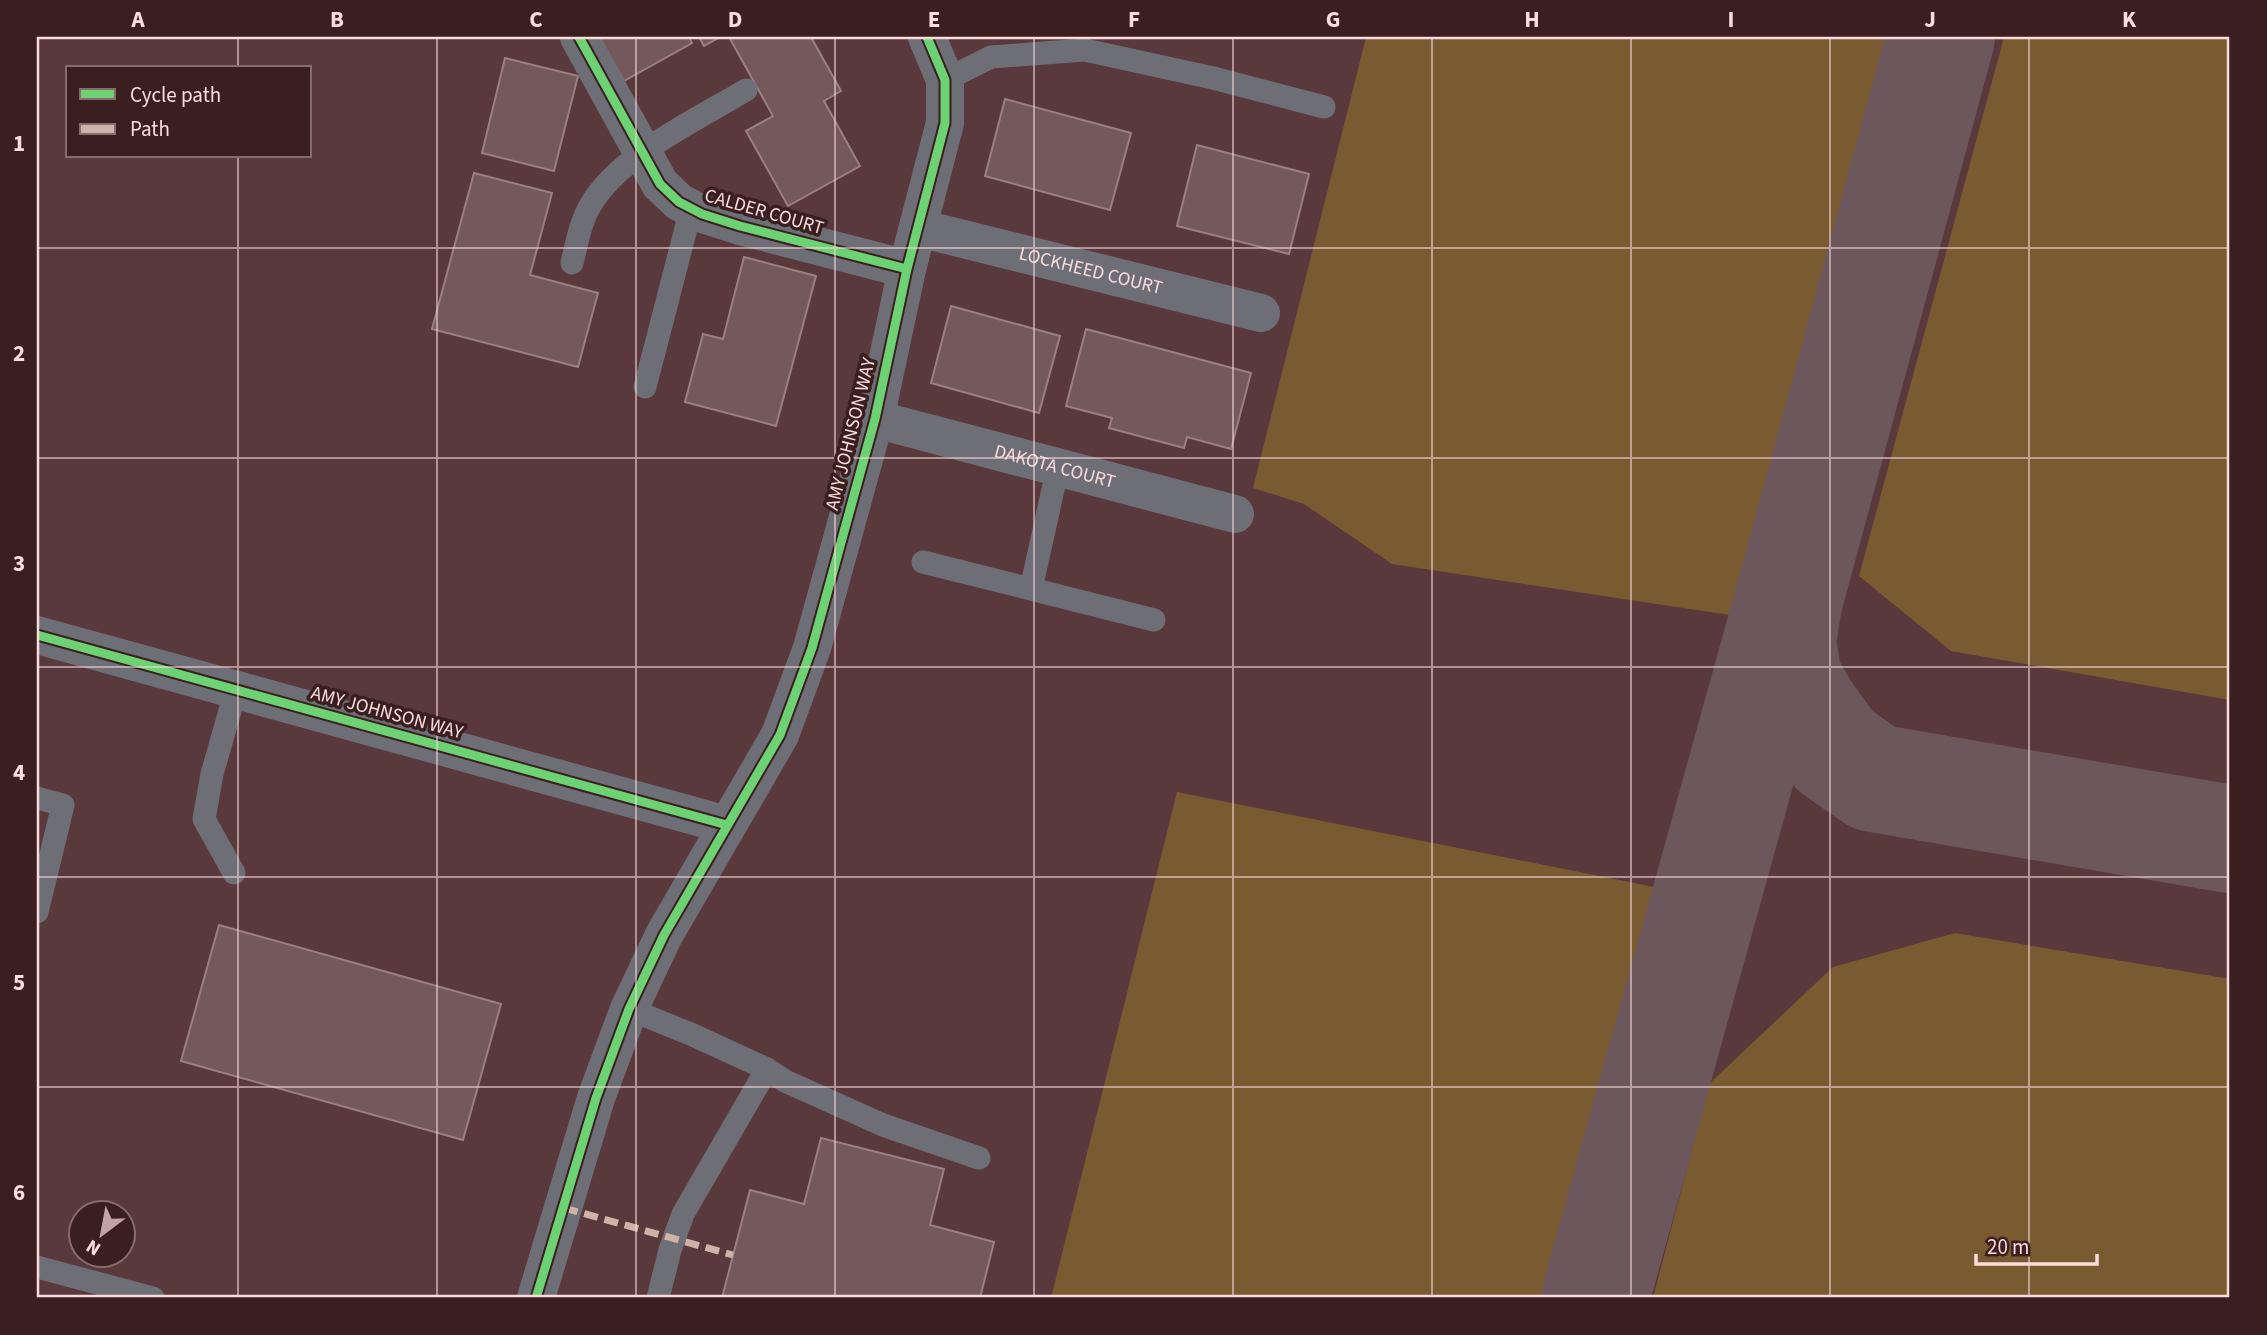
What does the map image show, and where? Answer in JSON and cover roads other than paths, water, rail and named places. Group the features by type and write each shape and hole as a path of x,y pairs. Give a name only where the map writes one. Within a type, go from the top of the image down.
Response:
{"street":[{"name":"CALDER COURT","path":"579,37 660,184 679,202 702,214 740,226 907,269"},
{"name":"AMY JOHNSON WAY","path":"536,1298 596,1098 629,1009 664,935 780,734 812,648 875,419 907,269 945,123 945,80 927,37"},
{"name":"LOCKHEED COURT","path":"919,228 1261,313"},
{"name":"DAKOTA COURT","path":"875,419 1235,514"},
{"name":"AMY JOHNSON WAY","path":"37,635 727,825"}],"lane":[{"path":"945,80 991,57 1085,50 1213,78 1324,107"},
{"path":"572,263 583,220 601,189 642,152 746,90"},
{"path":"645,387 691,209"},
{"path":"1031,589 1058,467"},
{"path":"922,562 1154,620"},
{"path":"234,873 204,819 212,774 236,690"},
{"path":"37,798 63,805 37,912"},
{"path":"629,1009 693,1035 767,1069 785,1082 883,1125 979,1158"},
{"path":"658,1298 682,1214 767,1069"},
{"path":"37,1267 153,1298"}]}
